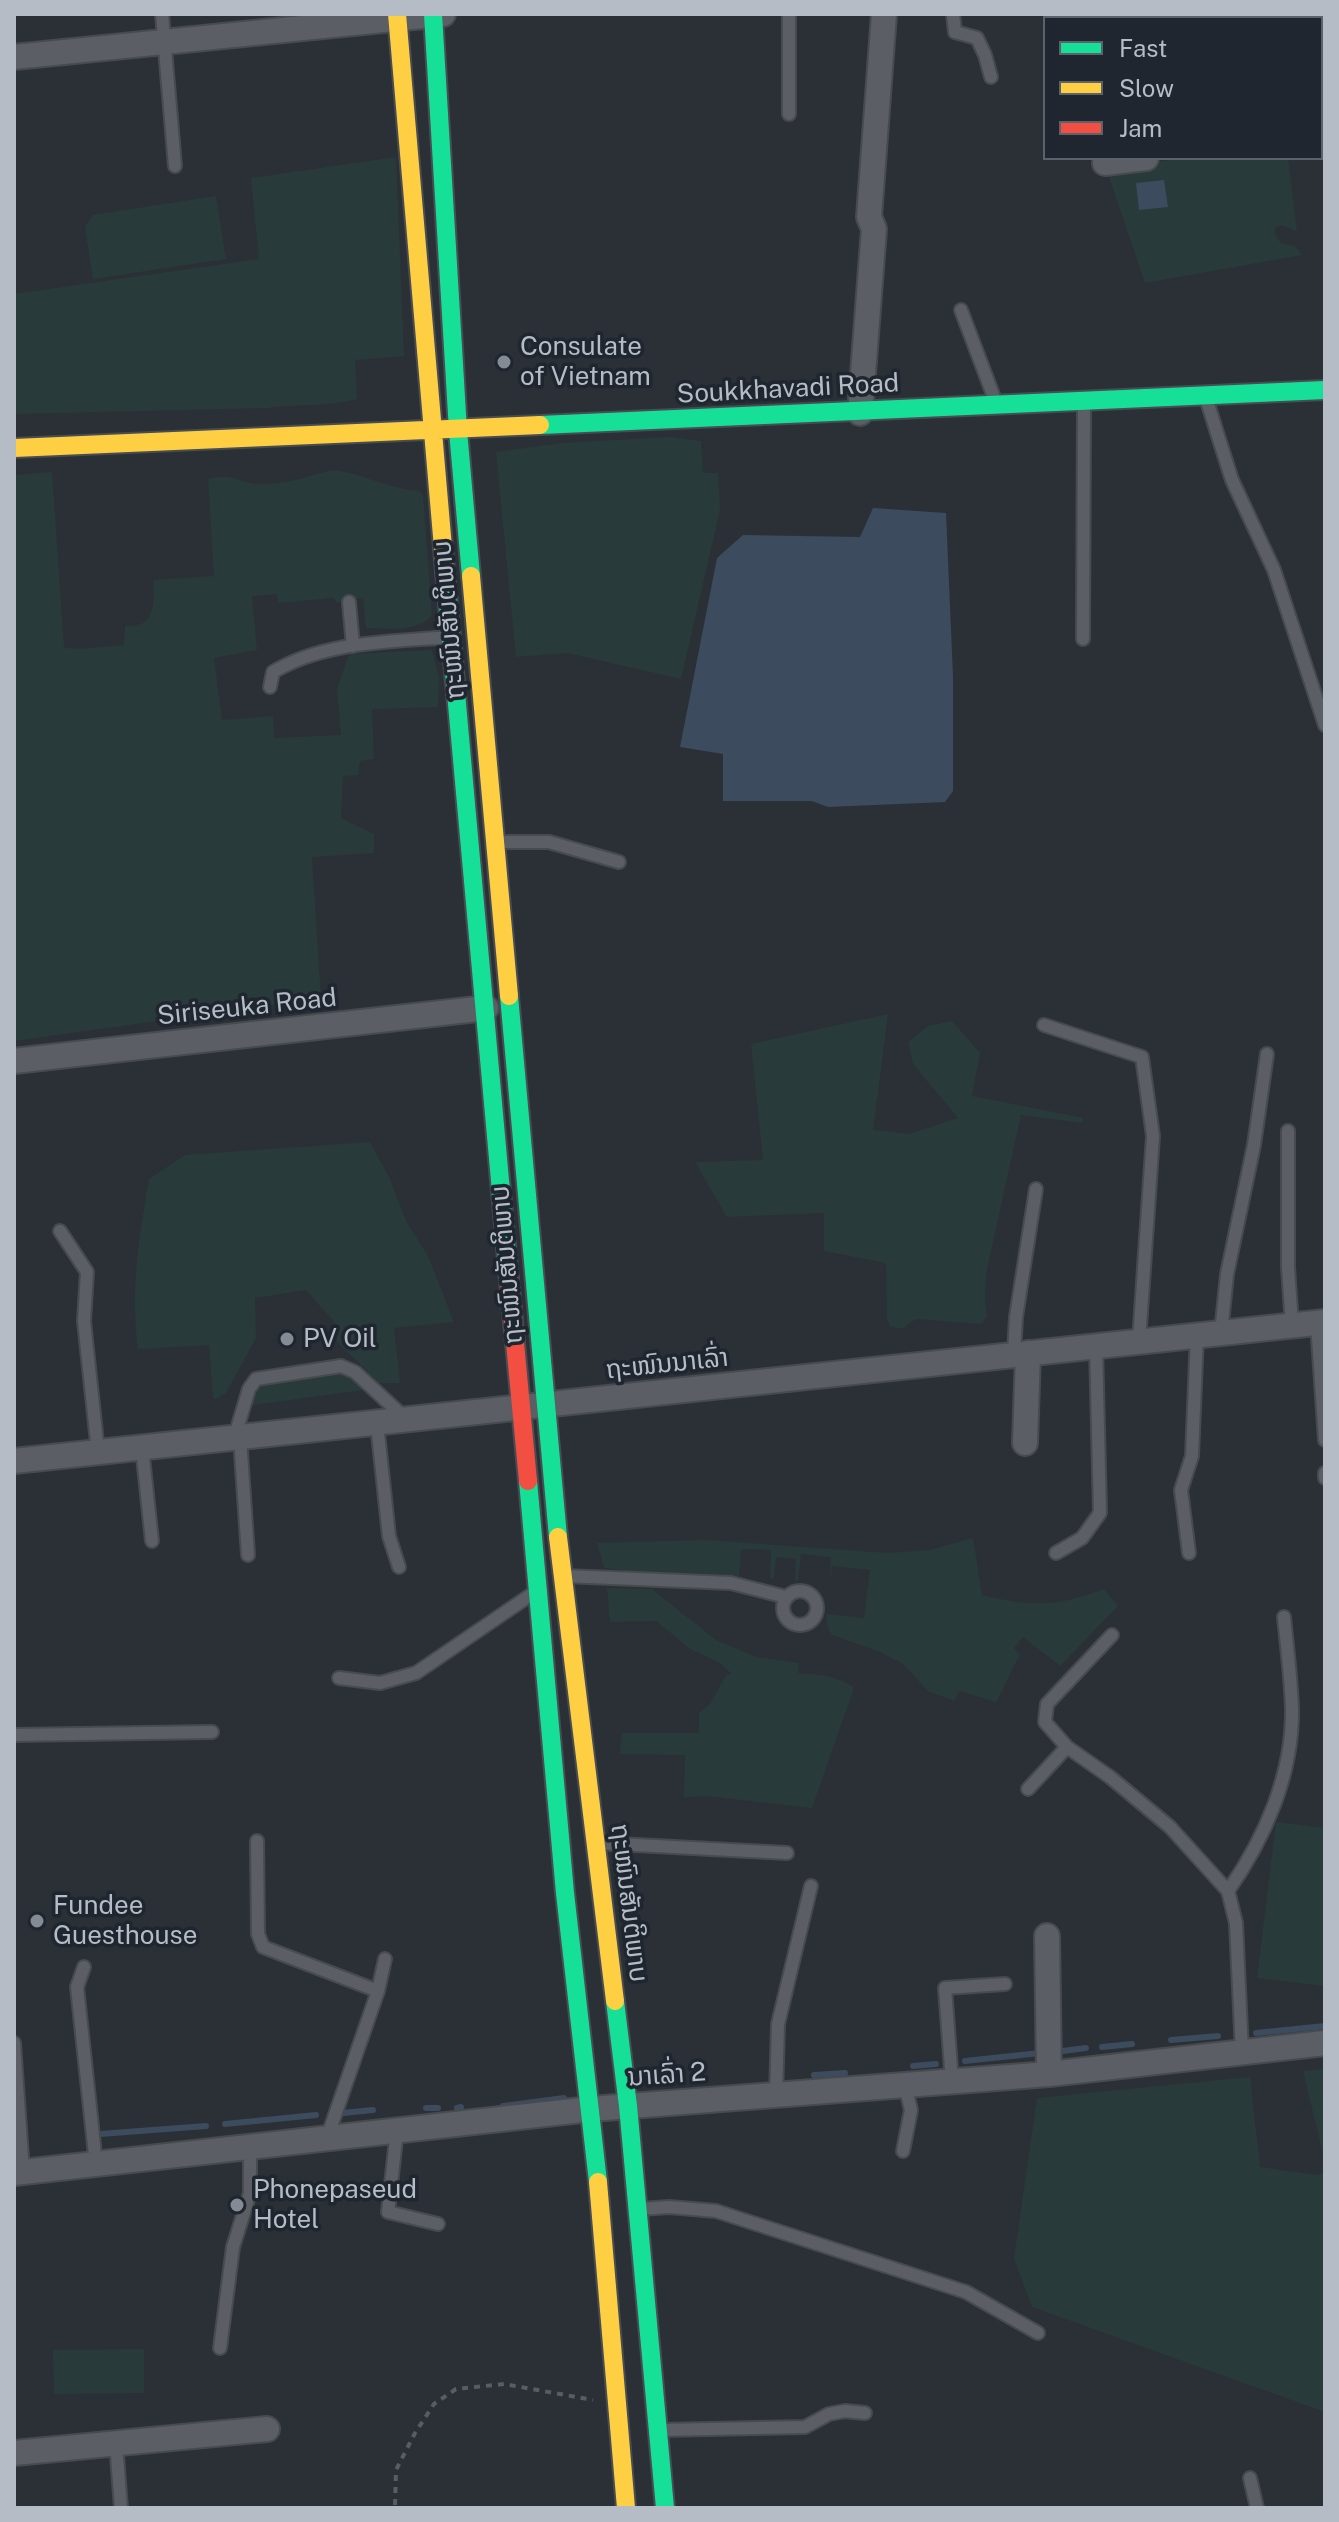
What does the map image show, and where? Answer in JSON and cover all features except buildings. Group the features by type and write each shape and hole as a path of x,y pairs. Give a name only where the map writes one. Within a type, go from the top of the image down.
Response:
{"street":[{"name":"ຖະໜົນສັນຕິພາບ","path":"433,14 458,431 561,1576 628,2106 665,2508"},
{"path":"14,57 397,16 443,14"},
{"path":"860,413 874,229 869,217 884,14"},
{"name":"ຖະໜົນສັນຕິພາບ","path":"397,16 565,1893 591,2109 619,2399 626,2508"},
{"path":"1105,163 1130,160"},
{"name":"Soukkhavadi Road","path":"14,448 458,431 860,413 996,403 1325,390"},
{"name":"Siriseuka Road","path":"14,1061 486,1008"},
{"name":"ຖະໜົນນາເລົ່າ","path":"14,1461 1321,1323"},
{"path":"1021,1354 1025,1443"},
{"path":"1047,1936 1049,2074"},
{"name":"ນາເລົ່າ 2","path":"19,2172 591,2109 1049,2074 1325,2043"},
{"path":"14,2453 267,2429"}],"lane":[{"path":"162,14 175,166"},
{"path":"789,14 789,114"},
{"path":"953,14 955,32 977,38 991,77"},
{"path":"961,310 996,403"},
{"path":"1205,395 1232,480 1274,570 1325,725"},
{"path":"1083,639 1084,399"},
{"path":"349,602 353,646"},
{"path":"270,687 273,672 287,664 353,646 451,637"},
{"path":"495,842 549,842 619,862"},
{"path":"1044,1025 1142,1057 1153,1136 1139,1341"},
{"path":"1221,1333 1227,1274 1254,1145 1267,1054"},
{"path":"1288,1131 1288,1267 1292,1326"},
{"path":"1021,1354 1016,1317 1036,1189"},
{"path":"60,1231 87,1272 84,1321 98,1452"},
{"path":"1321,1323 1325,1440"},
{"path":"1189,1553 1181,1490 1192,1456 1197,1335"},
{"path":"1056,1553 1082,1538 1100,1513 1096,1346"},
{"path":"248,1555 237,1438 249,1389 256,1379 341,1366 355,1372 408,1420"},
{"path":"377,1424 389,1536 399,1567"},
{"path":"142,1448 152,1541"},
{"path":"561,1576 731,1583 786,1597"},
{"path":"339,1678 380,1683 416,1673 538,1590"},
{"path":"1228,1891 1244,1868 1268,1820 1288,1759 1292,1709 1284,1617"},
{"path":"1112,1635 1047,1704 1045,1722 1067,1747 1110,1777 1170,1827 1228,1891 1236,1923 1242,2052"},
{"path":"14,1735 212,1732"},
{"path":"1028,1789 1067,1747"},
{"path":"257,1841 258,1934 263,1947 378,1991"},
{"path":"595,1843 787,1853"},
{"path":"776,2096 778,2024 811,1886"},
{"path":"327,2138 378,1991 385,1959"},
{"path":"84,1967 77,1987 96,2164"},
{"path":"952,2082 945,1988 1005,1984"},
{"path":"14,2043 19,2172"},
{"path":"903,2151 911,2110 905,2085"},
{"path":"397,2130 388,2212 438,2224"},
{"path":"220,2348 233,2247 250,2193 250,2147"},
{"path":"638,2210 669,2207 716,2211 966,2292 1038,2333"},
{"path":"658,2430 805,2427 829,2414 845,2411 865,2413"},
{"path":"116,2443 121,2508"},
{"path":"1250,2478 1257,2508"}],"path":[{"path":"395,2505 396,2470 415,2433 434,2404 456,2389 504,2384 586,2400 619,2399"}],"shaded area":[{"path":"396,157 404,356 355,360 357,399 268,408 14,414 14,294 259,259 251,178"},
{"path":"1172,160 1288,160 1297,232 1282,225 1275,227 1275,235 1281,243 1295,246 1302,255 1145,283 1106,168"},
{"path":"216,196 226,259 93,279 85,227 93,215"},
{"path":"668,437 701,441 703,473 718,473 720,510 681,679 568,653 516,657 496,452 562,443"},
{"path":"332,470 419,491 423,495 432,615 411,627 366,628 363,598 336,603 334,598 278,603 277,594 252,596 257,650 214,658 222,720 273,716 274,738 341,735 337,689 349,654 432,650 439,678 438,707 372,709 374,759 360,761 358,775 343,776 341,818 374,834 374,853 312,857 321,998 14,1041 14,475 52,472 64,648 82,649 124,645 125,626 143,623 151,613 153,580 214,576 208,479 229,477 267,484"},
{"path":"888,1014 873,1130 910,1134 958,1118 913,1064 908,1042 928,1026 952,1021 980,1053 972,1096 1084,1118 1081,1123 1021,1115 986,1274 987,1316 982,1324 916,1319 902,1329 890,1326 887,1318 886,1263 824,1251 824,1213 727,1217 695,1162 763,1160 751,1044"},
{"path":"370,1142 390,1179 406,1221 428,1256 454,1322 394,1328 400,1383 379,1383 337,1341 335,1323 306,1290 255,1298 256,1338 226,1393 216,1399 213,1398 209,1345 138,1349 135,1284 149,1179 185,1155"},
{"path":"330,1370 352,1378 362,1385 363,1390 246,1406 260,1380"},
{"path":"973,1538 982,1595 1015,1602 1043,1603 1104,1589 1118,1606 1060,1666 1023,1637 1014,1648 1020,1656 996,1702 959,1691 954,1701 928,1691 903,1664 878,1651 832,1635 826,1614 864,1618 870,1570 832,1566 829,1585 831,1557 801,1554 798,1582 795,1580 796,1559 776,1557 774,1579 770,1578 771,1550 741,1549 739,1576 653,1574 604,1568 597,1543 706,1540 887,1553 930,1550"},
{"path":"607,1588 652,1589 716,1640 756,1657 799,1663 798,1673 835,1678 854,1688 812,1808 706,1796 684,1797 685,1755 620,1754 622,1733 699,1733 699,1713 710,1704 726,1675 732,1674 720,1663 690,1649 656,1621 610,1622"},
{"path":"1276,1822 1325,1828 1325,1986 1257,1978"},
{"path":"1325,2069 1325,2162 1303,2071"},
{"path":"1250,2077 1260,2167 1316,2175 1325,2173 1325,2412 1032,2307 1014,2258 1037,2098"},
{"path":"144,2349 144,2393 54,2394 53,2350"}],"water":[{"path":"1164,180 1168,207 1139,210 1136,183"},
{"path":"873,508 946,513 953,676 953,791 945,802 828,807 812,801 723,801 723,754 680,747 717,558 743,535 860,537"}],"waterway":[{"path":"1256,2033 1325,2026"},
{"path":"1171,2040 1218,2036"},
{"path":"1102,2047 1132,2044"},
{"path":"1055,2052 1086,2048"},
{"path":"965,2061 1040,2053"},
{"path":"913,2066 936,2064"},
{"path":"814,2075 845,2073"},
{"path":"503,2106 564,2098"},
{"path":"457,2108 461,2107"},
{"path":"426,2108 438,2108"},
{"path":"343,2113 373,2110"},
{"path":"225,2124 316,2115"},
{"path":"100,2134 206,2126"}],"traffic: fast":[{"path":"433,14 458,431 471,576"},
{"path":"540,425 1325,390"},
{"path":"445,571 507,1258"},
{"path":"509,996 558,1537"},
{"path":"528,1481 565,1893 598,2182"},
{"path":"615,2001 628,2106 665,2508"}],"traffic: slow":[{"path":"397,14 445,571"},
{"path":"14,448 540,425"},
{"path":"471,576 509,996"},
{"path":"558,1537 615,2001"},
{"path":"598,2182 626,2508"}],"traffic: jam":[{"path":"507,1258 528,1481"}],"place":[{"name":"Consulate of Vietnam","path":"504,362"},
{"name":"PV Oil","path":"287,1339"},
{"name":"Fundee Guesthouse","path":"37,1921"},
{"name":"Phonepaseud Hotel","path":"237,2205"}]}
